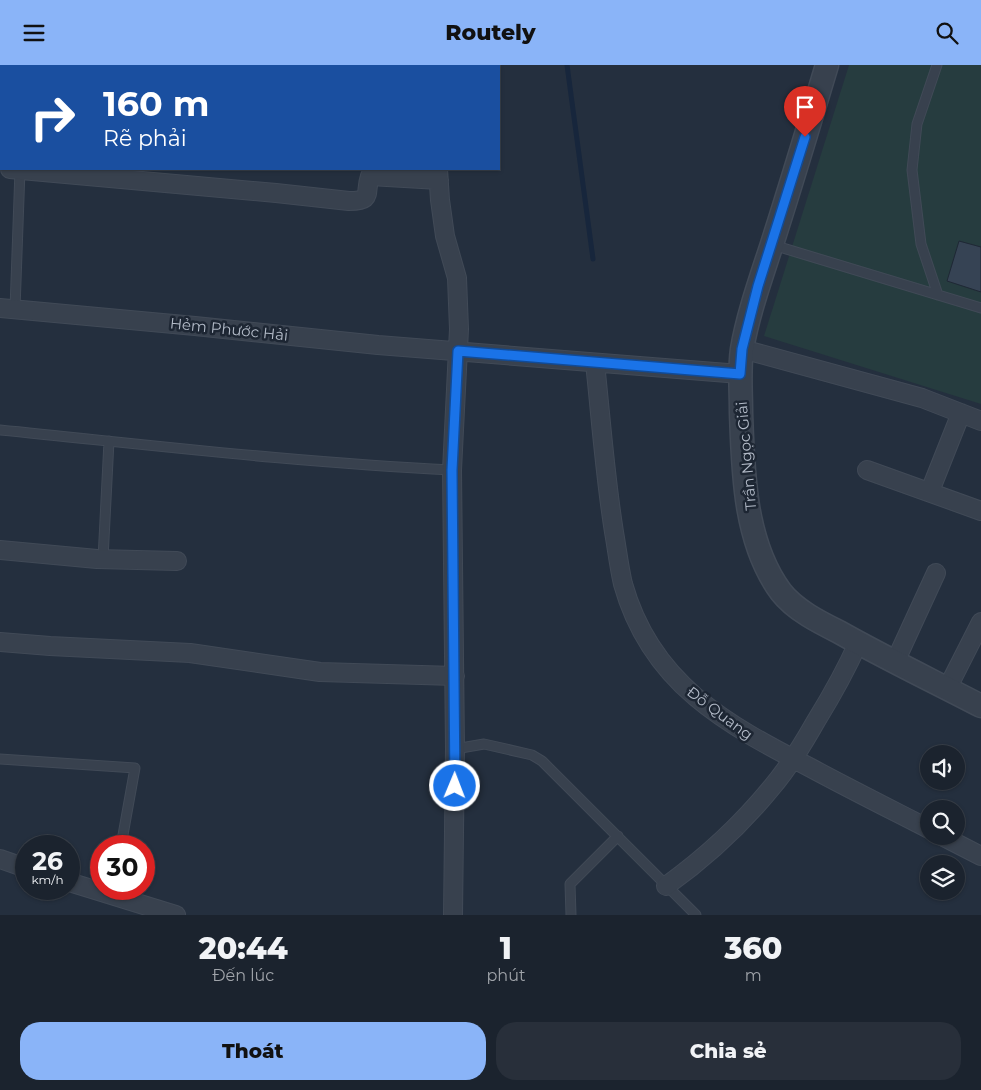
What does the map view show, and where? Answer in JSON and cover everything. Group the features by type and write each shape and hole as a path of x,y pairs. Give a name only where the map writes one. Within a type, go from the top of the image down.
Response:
{"street":[{"name":"Trần Ngọc Giải","path":"827,65 758,286 742,349 740,374 746,492 758,545 768,569 782,593 800,609 858,643 981,705"},
{"path":"26,170 349,201 365,199 370,176 438,175 445,236 457,278 458,351 452,470 455,749 453,915"},
{"name":"Hẻm Phước Hải","path":"7,309 378,345 740,374"},
{"path":"742,349 922,398 981,421"},
{"name":"Đỗ Quang","path":"595,363 609,500 623,584 637,622 658,656 698,701 727,722 760,743 920,824"},
{"path":"930,491 961,413"},
{"path":"868,470 981,511"},
{"path":"0,550 103,559 177,561"},
{"path":"894,662 936,573"},
{"path":"948,689 981,622"},
{"path":"0,642 190,653 320,672 454,676"},
{"path":"666,887 696,865 772,788 793,759 845,672 858,643"},
{"path":"960,845 981,856"},
{"path":"0,859 15,864"},
{"path":"135,900 176,915"}],"lane":[{"path":"937,65 917,124 912,170 921,244 938,295"},
{"path":"7,309 15,170"},
{"path":"772,245 981,308"},
{"path":"0,430 257,456 452,470"},
{"path":"103,559 109,441"},
{"path":"455,749 484,744 532,755 542,761 696,915"},
{"path":"0,759 135,768 123,835"},
{"path":"571,915 570,884 618,836"}],"green space":[{"path":"849,65 981,65 981,404 764,336"}],"building":[{"path":"959,241 981,247 981,292 947,281"}],"waterway":[{"path":"567,65 593,259"}],"route":[{"path":"455,786 452,470 458,351 740,374 742,349 758,286 805,137"}]}
